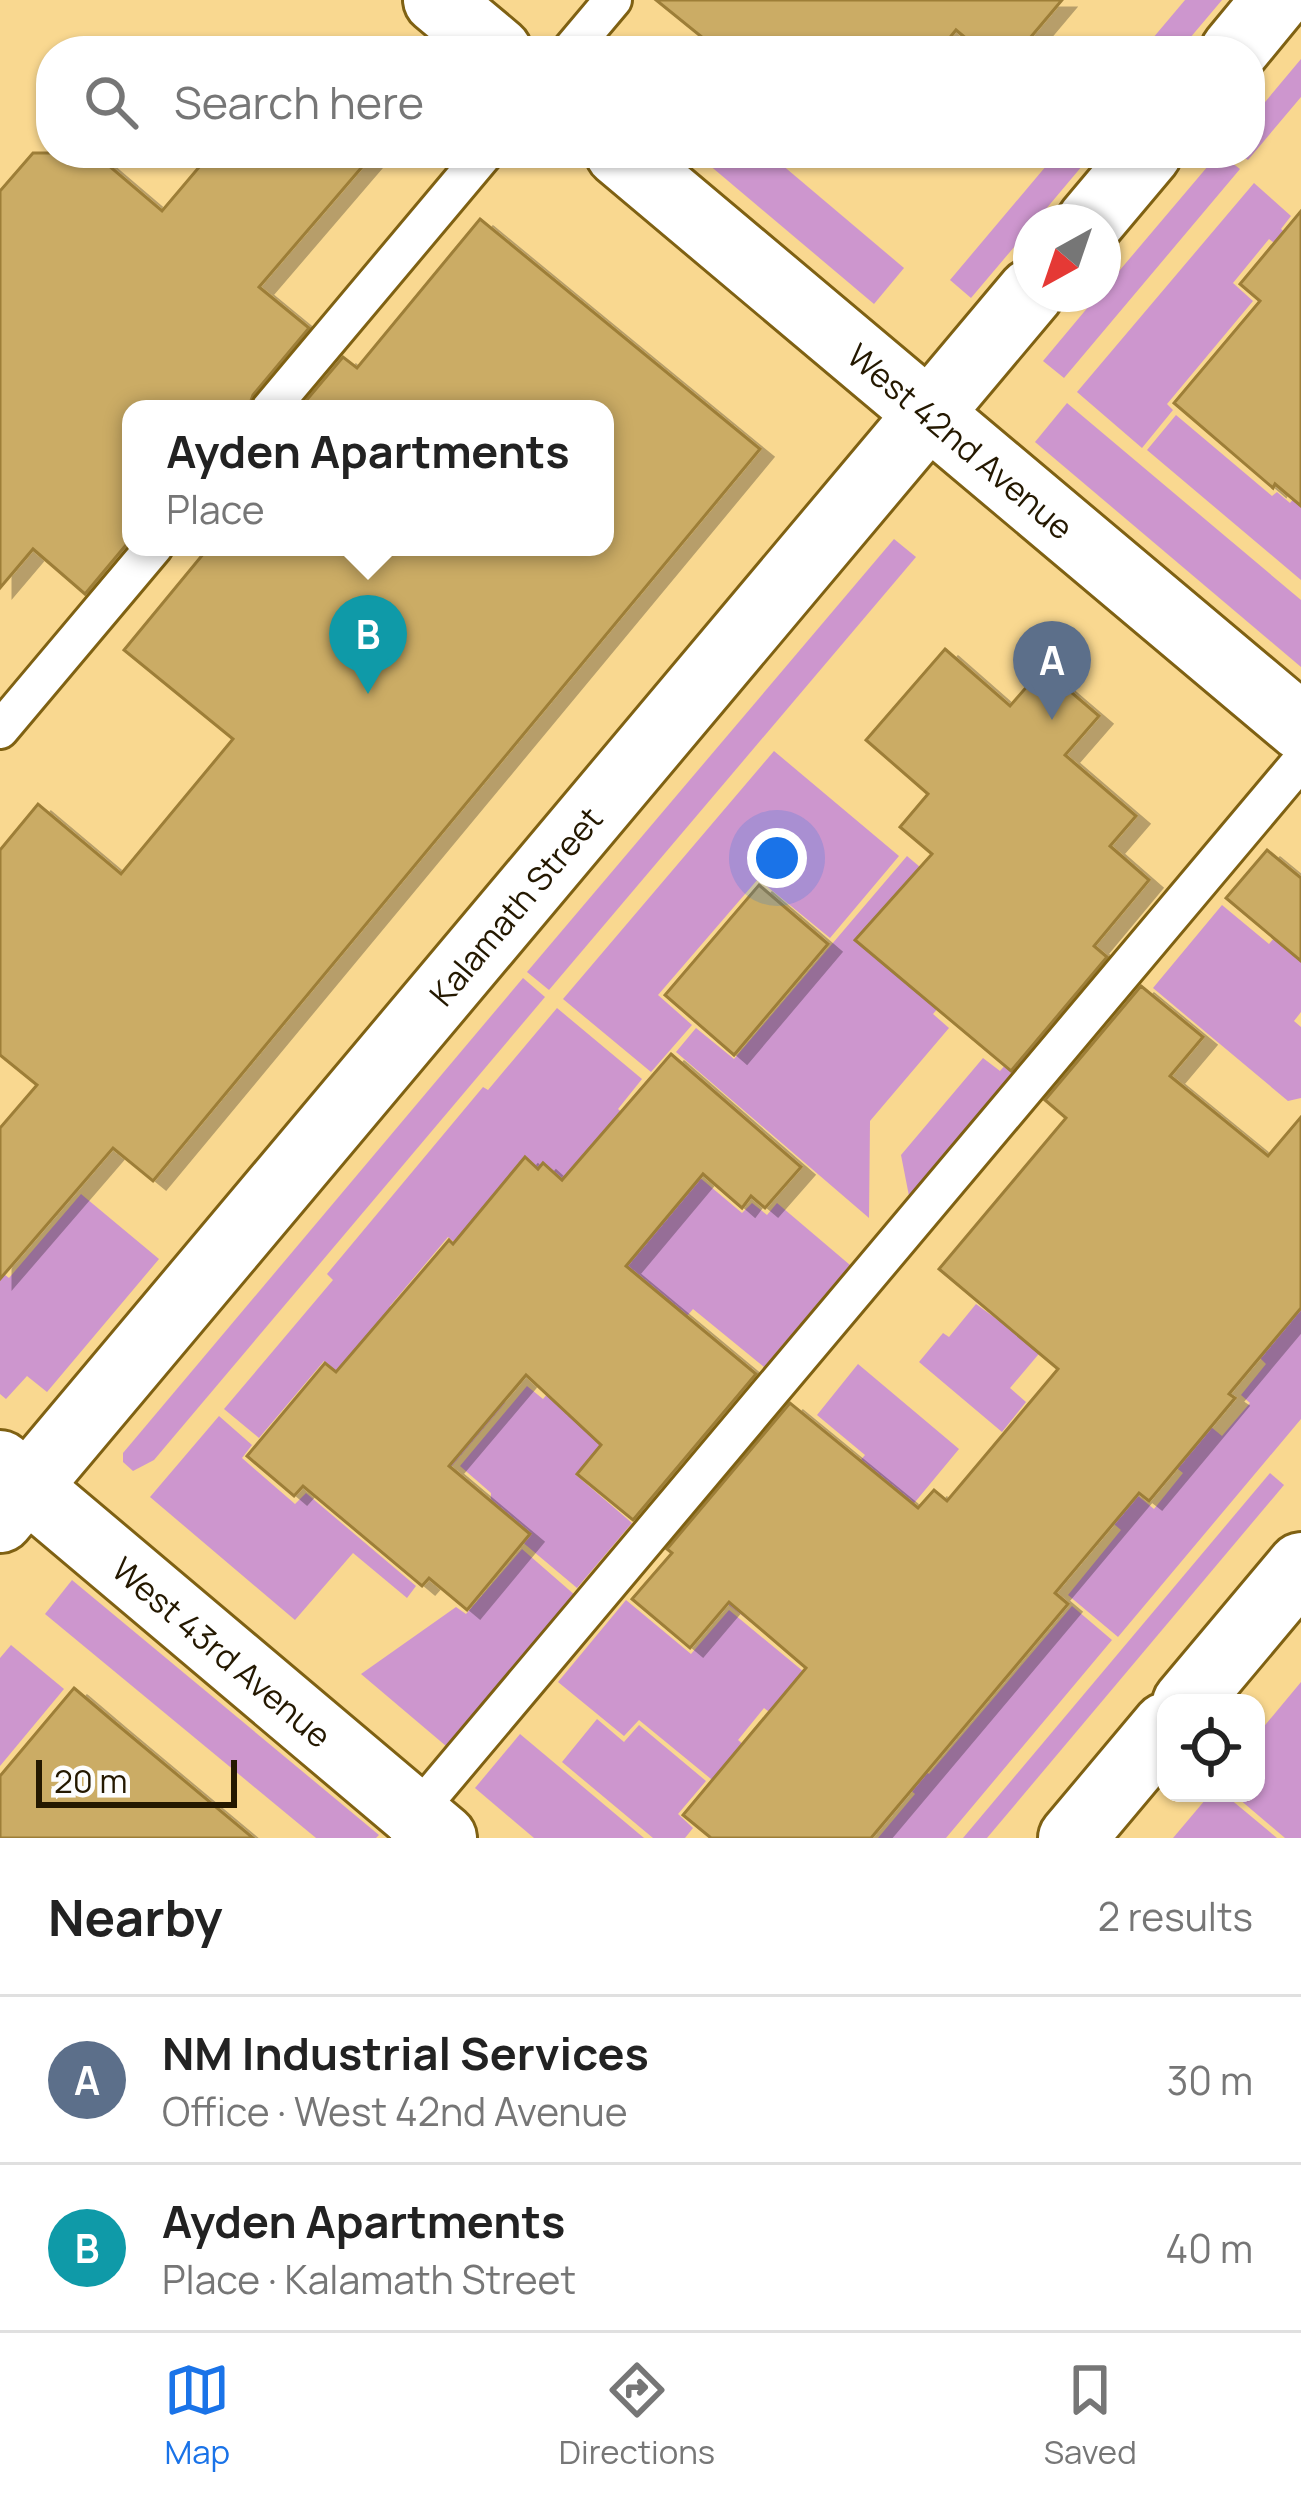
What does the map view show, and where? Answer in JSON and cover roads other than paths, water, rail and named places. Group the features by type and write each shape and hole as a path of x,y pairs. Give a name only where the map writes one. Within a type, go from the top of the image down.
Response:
{"street":[{"path":"437,0 480,36"},
{"path":"1246,36 1276,0"},
{"name":"West 42nd Avenue","path":"637,168 1301,727"},
{"path":"1105,204 1135,168"},
{"name":"Kalamath Street","path":"9,1490 1014,312"},
{"name":"West 43rd Avenue","path":"9,1490 418,1830"},
{"path":"1194,1694 1301,1566"},
{"path":"1072,1838 1157,1737"}],"lane":[{"path":"583,36 613,0"},
{"path":"278,400 471,168"},
{"path":"0,730 146,556"},
{"path":"418,1830 1301,761"}],"place":[{"name":"Ayden Apartments","path":"368,694"},
{"name":"NM Industrial Services","path":"1052,720"}]}
